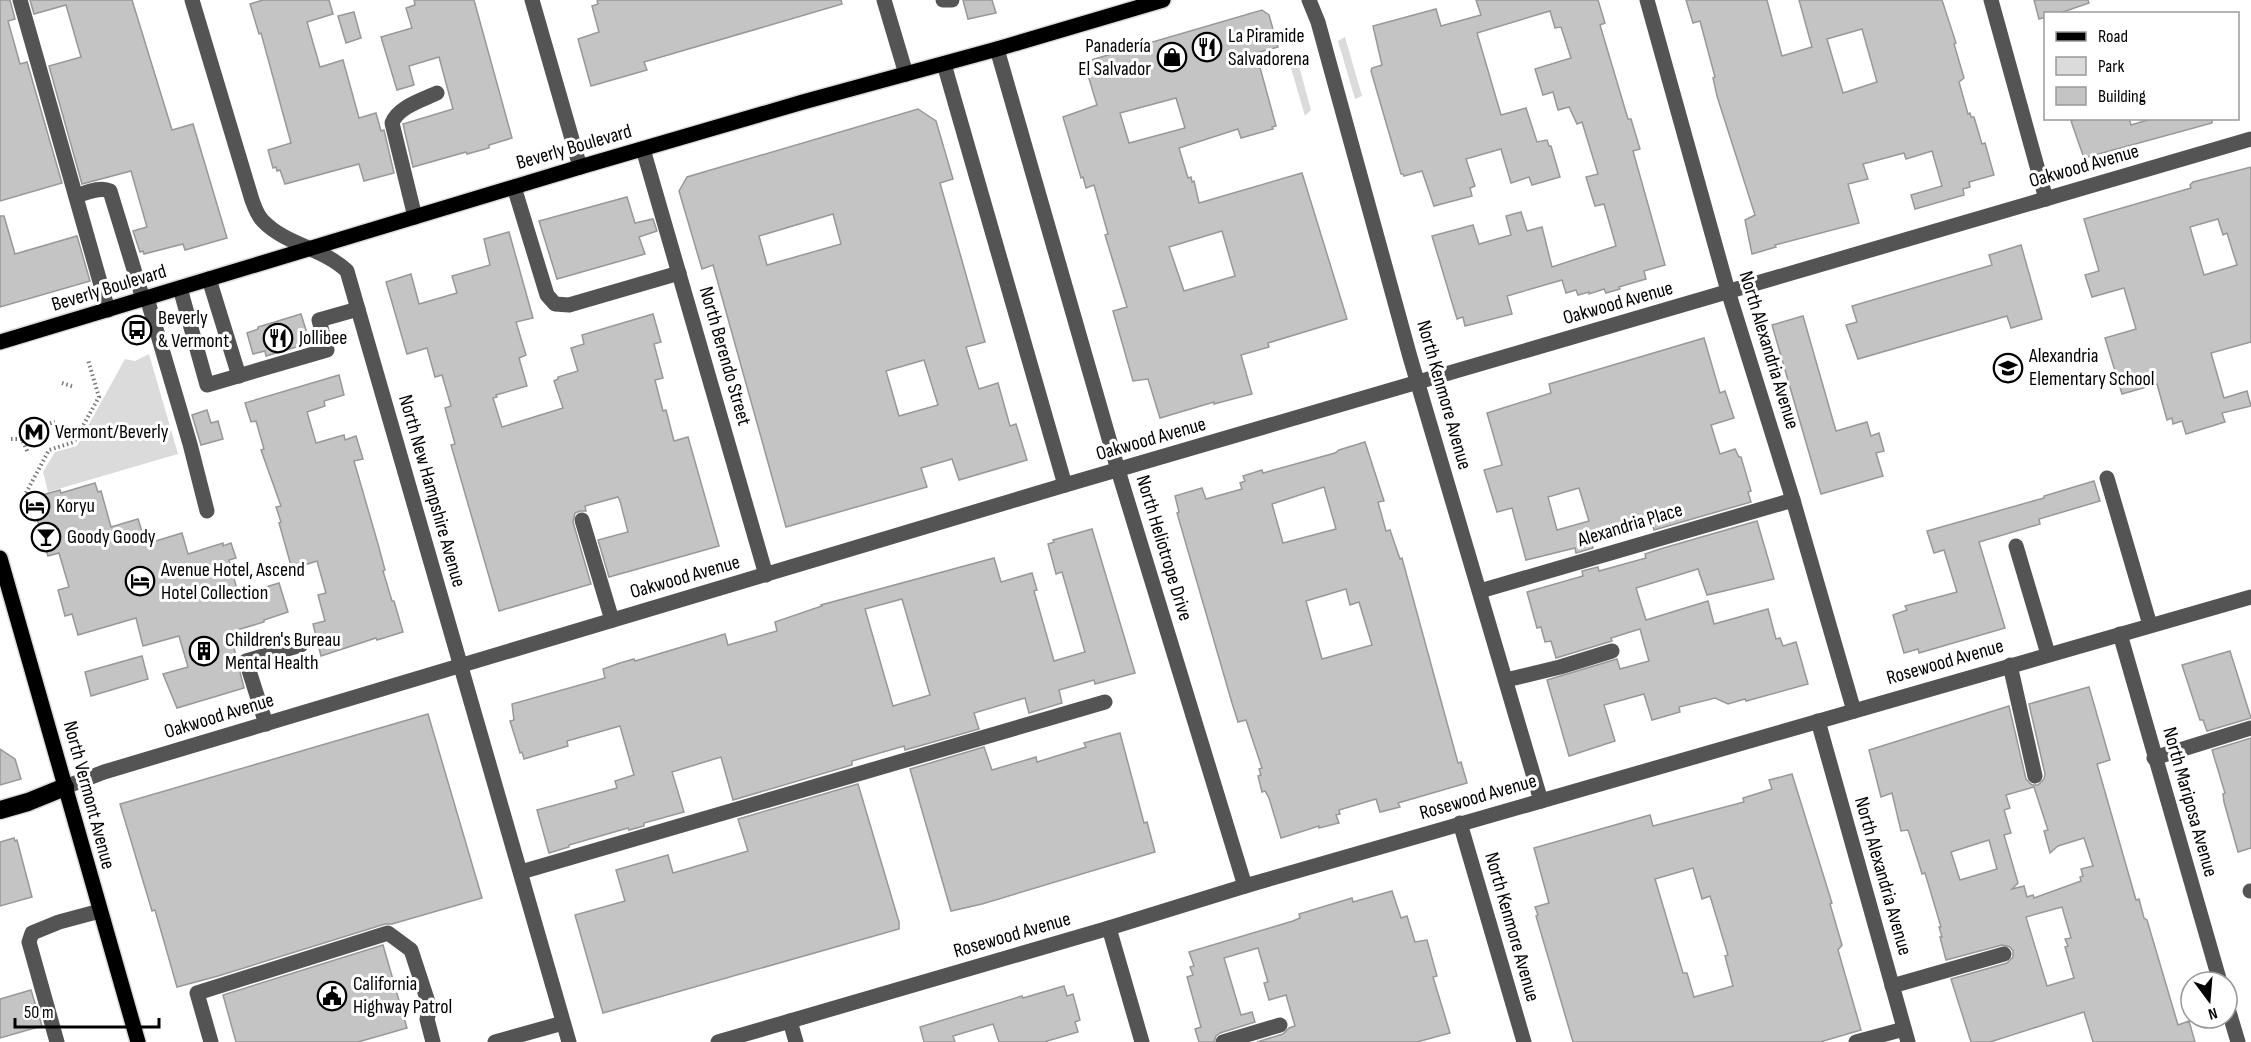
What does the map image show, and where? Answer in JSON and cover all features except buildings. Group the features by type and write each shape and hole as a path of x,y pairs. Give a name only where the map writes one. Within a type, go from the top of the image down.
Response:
{"highway":[{"path":"0,810 65,787"}],"main road":[{"name":"Beverly Boulevard","path":"0,342 580,167 1163,0"},
{"name":"North Vermont Avenue","path":"0,558 138,1042"}],"street":[{"path":"20,0 108,310"},
{"name":"North New Hampshire Avenue","path":"192,0 258,215 264,223 278,232 335,259 347,271 569,1042"},
{"path":"531,0 580,167"},
{"path":"884,0 906,74"},
{"path":"943,0 952,0"},
{"name":"North Kenmore Avenue","path":"1309,0 1318,22 1419,384 1541,801"},
{"name":"North Alexandria Avenue","path":"1647,0 1728,291 1854,711"},
{"path":"1990,0 2046,199"},
{"name":"North Heliotrope Drive","path":"997,49 1118,470 1245,886"},
{"path":"944,64 1065,485"},
{"path":"415,217 392,123 394,116 407,107 436,93"},
{"name":"Oakwood Avenue","path":"65,787 104,772 1065,485 1419,384 1728,291 2251,139"},
{"name":"North Berendo Street","path":"643,149 766,575"},
{"path":"514,187 548,295 555,304 570,305 679,273"},
{"path":"76,196 99,189 110,191 190,444 207,511"},
{"path":"209,279 239,376"},
{"path":"180,288 207,385 327,350 319,320 358,309"},
{"path":"2107,478 2150,625"},
{"name":"Alexandria Place","path":"1480,591 1792,500"},
{"path":"582,520 612,620"},
{"path":"2016,546 2048,654"},
{"name":"Rosewood Avenue","path":"718,1042 1245,886 2251,597"},
{"name":"North Mariposa Avenue","path":"2120,634 2216,970"},
{"path":"266,724 246,661 301,645"},
{"path":"1506,680 1612,651"},
{"path":"2010,665 2035,776"},
{"path":"520,872 1105,702"},
{"name":"North Alexandria Avenue","path":"1818,721 1906,1036"},
{"path":"2154,758 2251,728"},
{"name":"North Kenmore Avenue","path":"1460,824 1524,1042"},
{"path":"57,1042 29,936 59,922 100,911"},
{"path":"1109,928 1142,1042"},
{"path":"211,1042 197,993 388,933 411,950 430,1008 427,1019 433,1042"},
{"path":"1892,986 2004,954"},
{"path":"790,1021 796,1042"},
{"path":"495,1042 563,1023"},
{"path":"1223,1042 1280,1025"},
{"path":"1856,1042 1906,1036"}],"path":[{"path":"26,493 49,450 74,442 99,397 88,360"},
{"path":"62,383 74,387"},
{"path":"37,427 55,422"},
{"path":"11,439 22,439 28,453"}],"green space":[{"path":"1345,37 1362,96 1355,99 1338,41"},
{"path":"1296,55 1311,110 1305,116 1288,58"},
{"path":"149,354 178,454 48,492 43,472 55,452 77,446 125,359 135,361"}],"place":[{"name":"La Piramide Salvadorena","path":"1207,47"},
{"name":"Panadería El Salvador","path":"1172,57"},
{"name":"Beverly & Vermont","path":"137,330"},
{"name":"Jollibee","path":"278,338"},
{"name":"Alexandria Elementary School","path":"2008,368"},
{"name":"Vermont/Beverly","path":"34,432"},
{"name":"Koryu","path":"35,506"},
{"name":"Goody Goody","path":"46,537"},
{"name":"Avenue Hotel, Ascend Hotel Collection","path":"140,581"},
{"name":"Children's Bureau Mental Health","path":"204,651"},
{"name":"California Highway Patrol","path":"332,996"}]}
